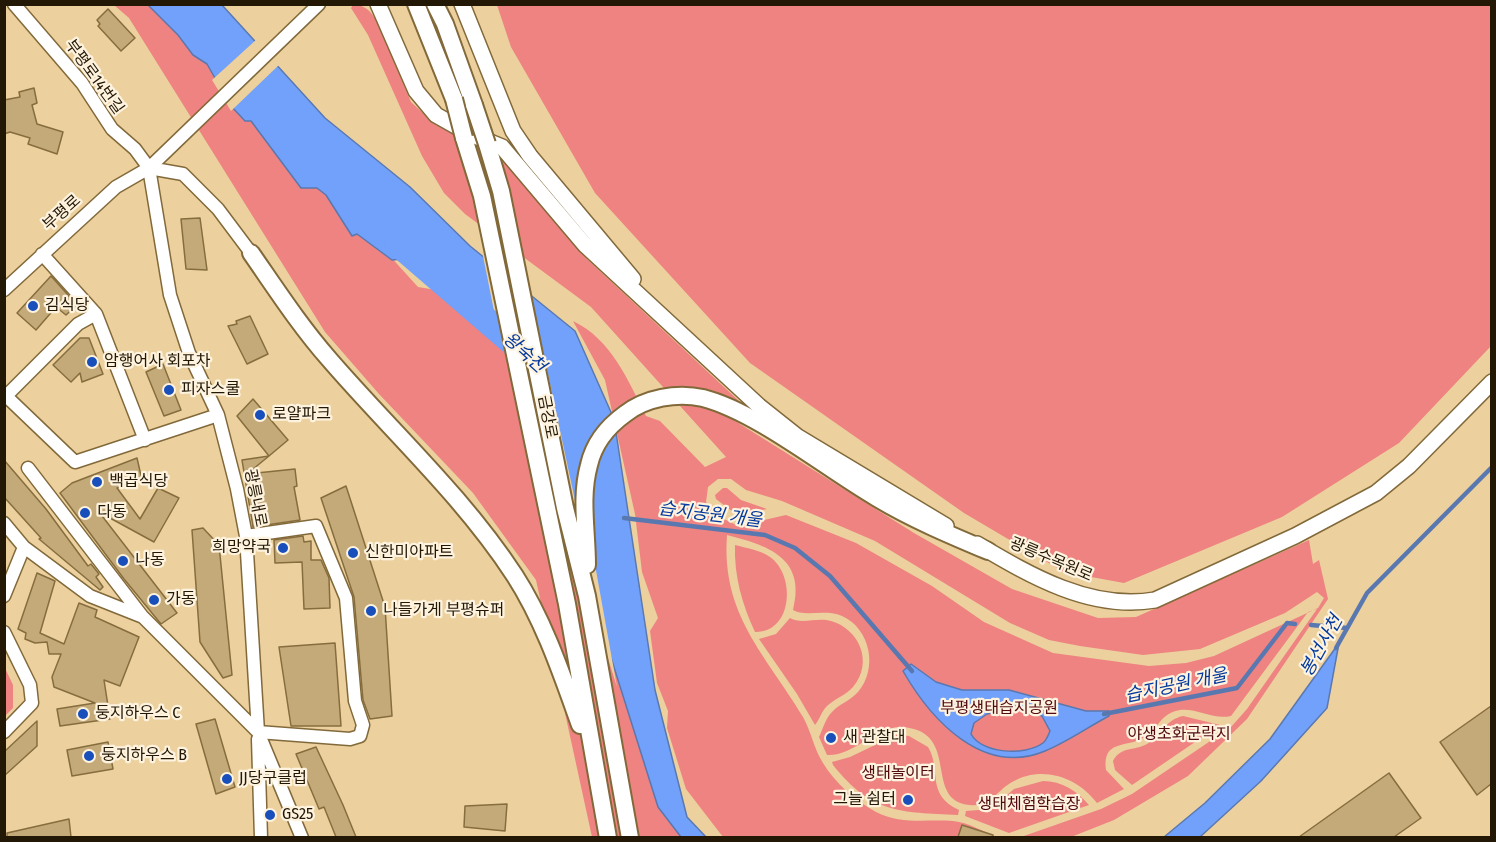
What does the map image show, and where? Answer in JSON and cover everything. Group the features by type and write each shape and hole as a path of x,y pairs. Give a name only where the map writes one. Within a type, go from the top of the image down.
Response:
{"main road":[{"name":"금강로","path":"416,4 454,99 482,196 567,604 608,837"},
{"name":"금강로","path":"435,4 445,24 474,105 501,191 563,497 587,596 630,837"},
{"path":"251,253 298,321 363,397 442,481 480,526 516,578 557,663 596,770"},
{"path":"587,596 585,485 589,463 599,439 628,411 654,400 686,396 718,404 750,419 877,498 988,551"}],"street":[{"name":"부평로14번길","path":"14,4 82,83 112,129 135,149 149,168"},
{"name":"부평로","path":"4,290 116,187 149,168 318,4"},
{"path":"378,4 416,91 436,115 468,133 502,147 585,245 673,327"},
{"path":"462,4 513,130 530,156 673,327"},
{"path":"149,168 183,174 218,209 251,253"},
{"name":"광릉내로","path":"149,168 170,295 189,353 218,415 227,444 246,536 258,732 298,837"},
{"path":"42,254 96,314 145,440"},
{"path":"96,314 78,324 5,397 75,462 218,415"},
{"name":"광릉수목원로","path":"673,327 759,406 798,436 988,551 1040,578 1091,597 1132,603 1155,600 1295,536 1376,493 1409,466 1491,382"},
{"path":"28,468 143,617 258,732 350,739 360,736 363,725 356,700 346,598 316,526 246,536"},
{"path":"4,523 24,547 90,596 143,617"},
{"path":"4,596 24,547"},
{"path":"4,632 30,685 32,703 4,732"},
{"path":"258,732 261,837"}],"green space":[{"path":"114,5 162,5 418,287 472,296 548,342 687,837 592,837 536,580 473,493 379,394 325,332 129,18"},
{"name":"부평생태습지공원","path":"353,5 364,7 377,21 411,102 436,125 502,157 587,259 739,401 708,389 709,408 716,409 914,533 1012,589 1098,618 1136,617 1309,540 1313,564 1319,560 1328,599 1247,719 1188,776 1114,820 1071,837 1021,837 1101,809 1132,794 1231,727 1247,709 1317,609 1313,610 1318,608 1324,598 1317,592 1285,613 1200,649 1143,655 1049,640 1010,623 875,541 782,501 746,490 731,479 718,479 708,487 706,502 720,517 738,526 786,515 856,543 932,586 984,622 1053,653 1149,666 1186,663 1214,656 1307,613 1231,716 1224,717 1180,710 1163,718 1143,738 1112,749 1106,760 1106,770 1124,789 1097,803 1089,794 1069,780 1058,776 1035,774 1012,782 983,804 970,805 956,801 948,792 932,741 921,732 903,727 893,728 874,735 847,751 827,755 819,737 830,715 855,695 864,683 869,661 865,640 860,630 842,616 793,610 796,592 794,577 789,566 769,549 727,535 727,563 731,588 739,611 761,653 803,717 820,758 834,778 861,803 885,816 914,821 959,822 995,837 723,837 686,789 667,728 668,711 657,683 650,631 658,618 642,572 635,514 605,380 573,321 598,338 608,349 625,375 646,416 660,421 705,467 726,457 591,307 465,214 444,193 422,156 368,35 351,8"},
{"path":"497,5 1491,5 1491,346 1399,443 1282,517 1124,583 1064,572 964,513 750,363 595,193 511,47"},
{"path":"723,488 727,488 741,500 767,509 737,515 716,499 715,495"},
{"path":"735,545 770,557 784,576 787,589 783,613 777,623 768,630 755,632 746,611 737,579"},
{"path":"790,618 800,621 826,620 841,625 856,639 863,657 859,677 853,687 827,706 815,725 797,694 759,639 776,634"},
{"path":"4,666 13,685 13,708 5,716"},
{"name":"야생초화군락지","path":"1183,716 1220,725 1132,785 1115,770 1113,761 1116,756 1145,745 1172,720"},
{"name":"생태놀이터","path":"896,735 909,736 928,747 934,764 938,789 948,804 959,810 958,815 903,811 874,802 847,781 833,765 832,762 850,757"},
{"name":"생태체험학습장","path":"1050,781 1069,788 1089,805 1009,833 965,816 966,811 991,809 1014,789"}],"water":[{"path":"148,5 222,5 325,118 410,187 470,246 575,331 614,419 655,690 687,817 706,837 681,837 658,807 529,397 507,335 424,261 418,273 402,259 392,260 357,234 352,236 326,195 317,188 301,188 251,121 245,121 231,106 207,64 193,55 178,35"},
{"path":"1339,643 1327,708 1261,781 1200,837 1164,837 1205,803 1270,739"},
{"path":"911,664 936,682 962,690 1009,690 1086,711 1109,711 1109,716 1045,751 1022,757 1001,756 980,750 961,739 944,725 928,708 903,671","holes":["1008,709 1025,710 1042,716 1050,731 1044,742 1035,747 1015,751 994,749 984,746 971,734 974,723 987,714"]}],"pier":[{"path":"257,39 280,64 231,111 212,80"},
{"path":"482,251 530,290 576,505 579,474 604,446 596,462 593,485 592,548 617,687 526,398 504,337 498,331"}],"building":[{"path":"108,9 135,38 121,51 98,26 100,24 97,20"},
{"path":"34,88 37,103 32,105 37,124 63,132 57,154 28,144 30,138 10,132 4,134 4,100 20,97 19,92"},
{"path":"200,218 207,270 186,269 181,219"},
{"path":"51,276 77,305 66,315 56,307 36,330 17,313"},
{"path":"250,316 268,354 247,364 228,326 237,324 236,321"},
{"path":"80,338 89,338 103,374 82,382 80,373 71,382 53,365"},
{"path":"163,364 181,410 164,416 146,372"},
{"path":"253,399 288,440 269,456 237,416"},
{"path":"269,456 247,474 295,469 297,486 294,487 300,520 253,527 242,460"},
{"path":"137,458 142,480 117,488 140,519 158,488 179,498 154,542 99,512 177,613 161,624 124,579 60,493 72,483"},
{"path":"4,460 46,509 88,566 91,564 99,574 96,577 103,587 100,590 39,539 41,538 4,497"},
{"name":"신한미아파트","path":"346,486 385,607 392,716 370,719 363,700 354,597 321,498"},
{"path":"203,528 219,545 232,675 223,678 200,642 192,530"},
{"path":"303,536 304,542 311,541 311,560 321,560 329,578 330,608 304,609 302,562 275,563 274,540"},
{"path":"37,573 55,581 40,633 64,644 79,603 97,610 95,617 139,637 120,686 104,680 110,719 60,726 57,709 95,703 54,687 52,677 61,654 49,654 47,642 35,643 25,639 26,633 18,629"},
{"path":"335,643 341,726 291,726 279,647"},
{"path":"1491,706 1491,784 1477,795 1440,742"},
{"path":"215,719 235,787 216,794 196,724"},
{"path":"37,721 37,746 4,776 4,752"},
{"name":"둥지하우스 B","path":"108,742 113,769 72,776 67,750"},
{"path":"316,747 356,837 336,837 324,807 319,809 296,754"},
{"path":"1389,773 1421,818 1394,837 1299,837"},
{"path":"507,804 505,831 464,827 465,806"},
{"path":"69,819 71,837 7,837 7,833"},
{"path":"962,825 993,835 993,837 958,837"}],"waterway":[{"name":"왕숙천","path":"397,243 528,356"},
{"name":"봉선사천","path":"1336,648 1367,593 1492,467"},
{"name":"습지공원 개울","path":"624,518 765,535 795,548 830,576 912,671"},
{"name":"습지공원 개울","path":"1104,714 1237,688 1287,623 1295,624"},
{"name":"습지공원 개울","path":"1311,625 1347,628"}],"place":[{"name":"김식당","path":"33,306"},
{"name":"암행어사 회포차","path":"92,362"},
{"name":"피자스쿨","path":"169,390"},
{"name":"로얄파크","path":"260,415"},
{"name":"백곱식당","path":"97,482"},
{"name":"다동","path":"85,513"},
{"name":"희망약국","path":"283,548"},
{"name":"신한미아파트","path":"353,553"},
{"name":"나동","path":"123,561"},
{"name":"가동","path":"154,600"},
{"name":"나들가게 부평슈퍼","path":"371,611"},
{"name":"둥지하우스 C","path":"83,714"},
{"name":"새 관찰대","path":"831,738"},
{"name":"둥지하우스 B","path":"89,756"},
{"name":"JJ당구클럽","path":"227,779"},
{"name":"그늘 쉼터","path":"908,800"},
{"name":"GS25","path":"270,815"}]}
